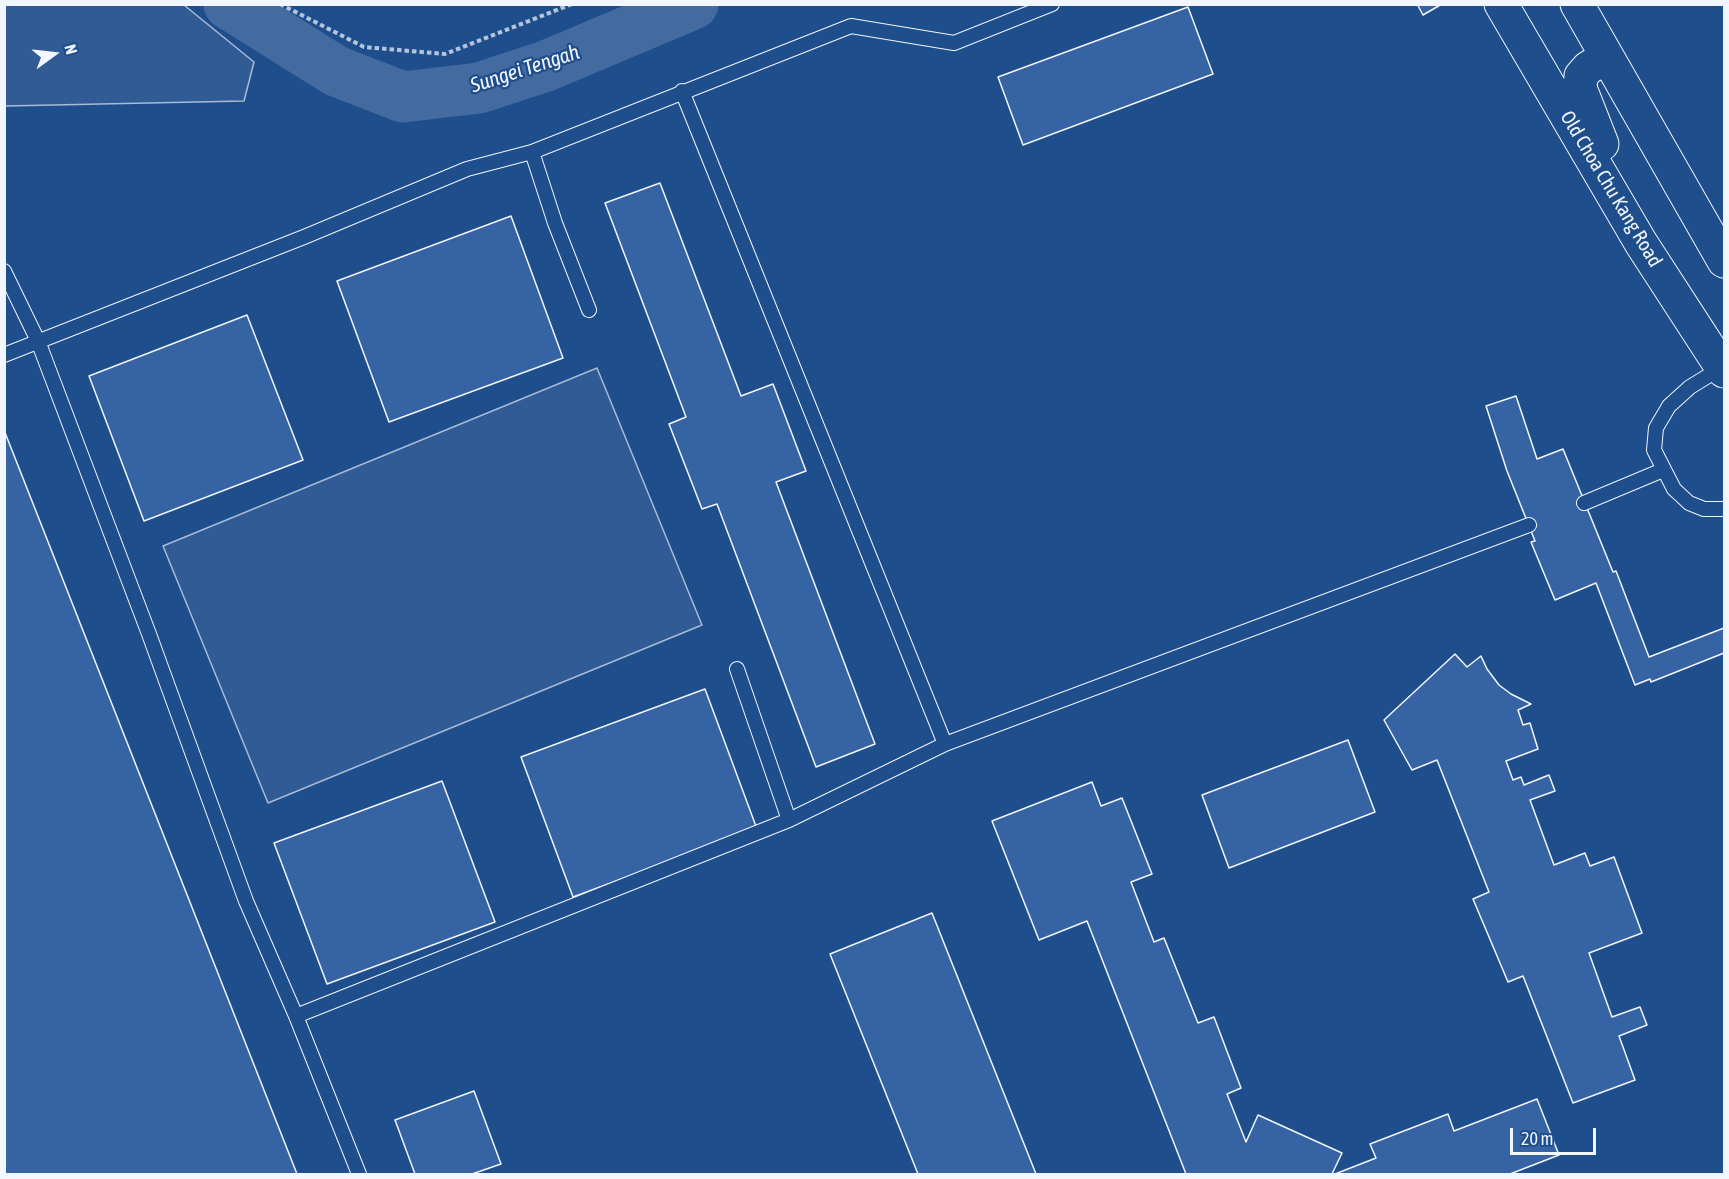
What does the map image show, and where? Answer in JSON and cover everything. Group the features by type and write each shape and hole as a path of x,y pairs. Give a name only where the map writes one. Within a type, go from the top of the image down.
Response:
{"main road":[{"name":"Old Choa Chu Kang Road","path":"1502,4 1641,243 1724,369"},
{"path":"1577,4 1725,261"},
{"path":"1606,57 1588,68 1581,76 1580,88 1641,243"}],"lane":[{"path":"4,355 304,237 467,169 532,152 851,26 954,43 1052,4"},
{"path":"682,91 945,744"},
{"path":"532,152 555,223 589,310"},
{"path":"4,271 38,341 149,634 246,901 296,1016 359,1174"},
{"path":"1724,369 1690,387 1669,406 1656,428 1654,450 1674,489 1689,503 1704,508 1725,509"},
{"path":"1584,503 1663,470"},
{"path":"296,1016 789,820 945,744 1529,525"},
{"path":"737,669 789,820"}],"path":[{"path":"280,4 364,47 445,54 572,4"}],"shaded area":[{"path":"4,5 184,5 254,62 244,101 5,106"},
{"path":"597,368 702,625 268,803 163,546"}],"building":[{"path":"1417,4 1442,4 1423,15"},
{"path":"1188,7 1213,74 1023,145 998,77"},
{"path":"660,183 741,396 773,384 806,471 776,482 875,744 816,767 717,504 702,509 669,424 686,417 605,203"},
{"path":"511,216 563,358 389,422 337,281"},
{"path":"247,315 303,460 144,521 89,376"},
{"path":"1516,396 1537,459 1563,449 1613,572 1616,571 1649,657 1724,628 1724,653 1651,682 1650,679 1635,685 1596,583 1555,600 1531,542 1535,541 1507,471 1486,406"},
{"path":"4,430 297,1174 4,1174"},
{"path":"1455,654 1467,667 1481,656 1499,685 1531,704 1518,710 1523,725 1530,723 1538,749 1506,761 1513,780 1521,777 1524,785 1549,775 1555,791 1530,800 1554,865 1585,853 1590,866 1614,857 1642,933 1589,953 1612,1017 1640,1007 1647,1025 1619,1036 1635,1080 1573,1103 1523,976 1508,982 1473,899 1489,892 1437,760 1412,770 1384,720"},
{"path":"705,689 757,829 573,897 521,757"},
{"path":"1348,740 1375,812 1229,868 1202,795"},
{"path":"442,781 495,922 327,984 274,843"},
{"path":"1092,782 1101,806 1122,798 1152,874 1131,882 1154,942 1164,938 1198,1023 1214,1017 1241,1088 1227,1094 1246,1142 1258,1115 1342,1153 1332,1174 1186,1174 1087,921 1039,940 992,821"},
{"path":"932,913 1036,1174 918,1174 830,954"},
{"path":"474,1091 501,1164 472,1174 415,1174 395,1120"},
{"path":"1537,1099 1559,1155 1510,1174 1335,1174 1376,1158 1370,1144 1448,1114 1454,1131"}],"waterway":[{"name":"Sungei Tengah","path":"229,4 336,71 403,97 479,88 546,66 693,4"}]}
